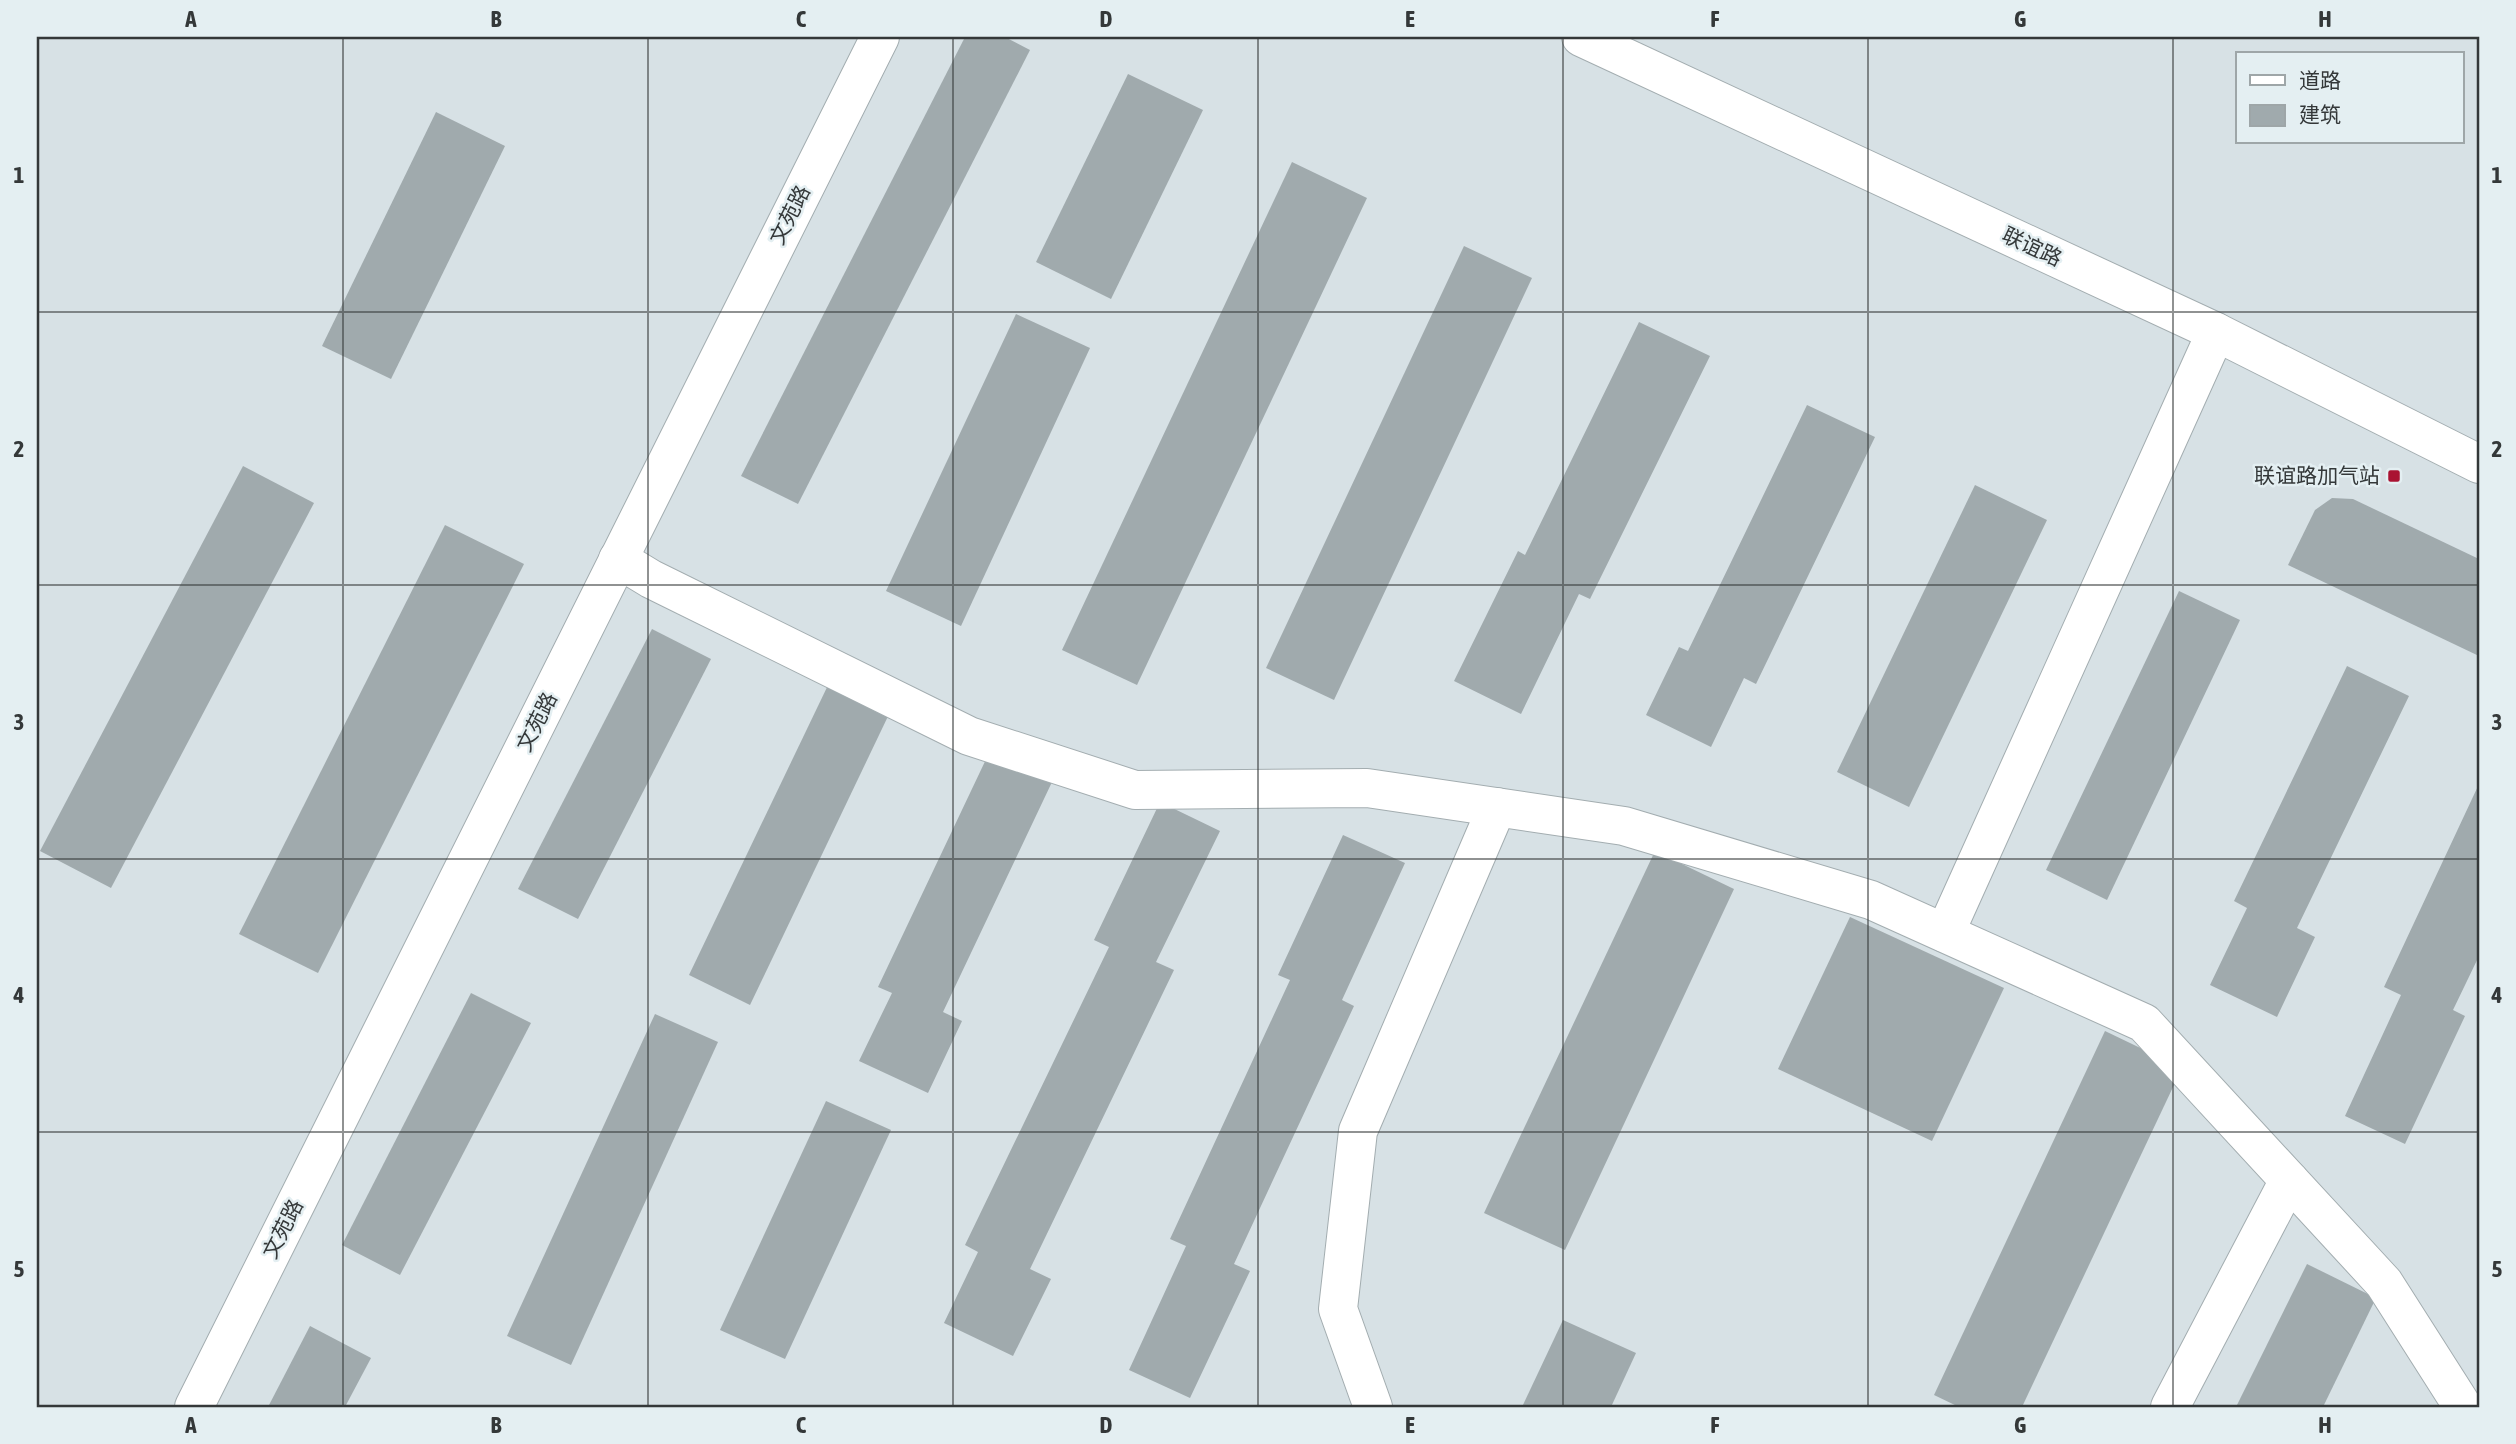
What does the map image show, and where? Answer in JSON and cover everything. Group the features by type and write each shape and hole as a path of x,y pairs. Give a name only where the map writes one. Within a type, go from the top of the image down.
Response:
{"street":[{"name":"文苑路","path":"194,1407 880,37"},
{"name":"联谊路","path":"1581,37 2216,332 2479,464"},
{"path":"1945,933 2216,332"},
{"path":"618,559 651,579 969,736 1135,790 1367,788 1624,826 1871,900 2144,1023 2384,1283 2463,1407"},
{"path":"1373,1407 1338,1309 1358,1130 1497,807"},
{"path":"2170,1407 2289,1180"}],"building":[{"path":"965,37 1005,37 1030,50 798,504 741,476"},
{"path":"1128,74 1203,110 1111,299 1036,262"},
{"path":"436,112 505,146 391,379 322,346"},
{"path":"1292,162 1367,198 1137,685 1062,650"},
{"path":"1464,246 1532,278 1334,700 1266,668"},
{"path":"1016,314 1090,348 961,626 886,591"},
{"path":"1639,322 1710,356 1590,599 1579,594 1521,714 1454,681 1518,551 1525,555"},
{"path":"1807,405 1875,437 1756,684 1744,678 1711,747 1646,715 1679,647 1688,651"},
{"path":"243,466 314,503 111,888 40,851"},
{"path":"1975,485 2047,520 1909,807 1837,772"},
{"path":"2332,498 2353,499 2479,559 2479,656 2288,565 2315,510"},
{"path":"445,525 524,564 318,973 239,934"},
{"path":"2179,591 2240,620 2107,900 2046,870"},
{"path":"652,629 711,659 578,919 518,889"},
{"path":"2347,666 2409,696 2297,928 2315,937 2277,1017 2210,985 2247,908 2234,901"},
{"path":"830,681 891,710 750,1005 689,975"},
{"path":"989,753 1052,782 943,1012 962,1021 928,1093 859,1061 892,993 878,987"},
{"path":"2479,784 2479,956 2453,1010 2465,1016 2405,1144 2345,1116 2401,995 2384,987"},
{"path":"1160,802 1220,831 1156,962 1174,970 1030,1269 1051,1279 1013,1356 944,1323 978,1252 965,1245 1109,947 1094,940"},
{"path":"1343,835 1405,863 1342,1000 1354,1006 1234,1264 1250,1271 1190,1398 1129,1370 1186,1246 1170,1239 1290,980 1278,975"},
{"path":"1655,851 1734,889 1565,1250 1484,1213"},
{"path":"1850,917 2004,988 1932,1141 1778,1069"},
{"path":"471,993 531,1023 400,1275 342,1245"},
{"path":"655,1014 718,1042 571,1365 507,1336"},
{"path":"2105,1031 2182,1068 2022,1407 1959,1407 1934,1395"},
{"path":"826,1101 891,1130 785,1359 720,1330"},
{"path":"2307,1264 2376,1298 2323,1407 2236,1407"},
{"path":"1563,1320 1636,1353 1611,1407 1522,1407"},
{"path":"310,1326 371,1358 345,1407 268,1407"}],"place":[{"name":"联谊路加气站","path":"2394,476"}]}
